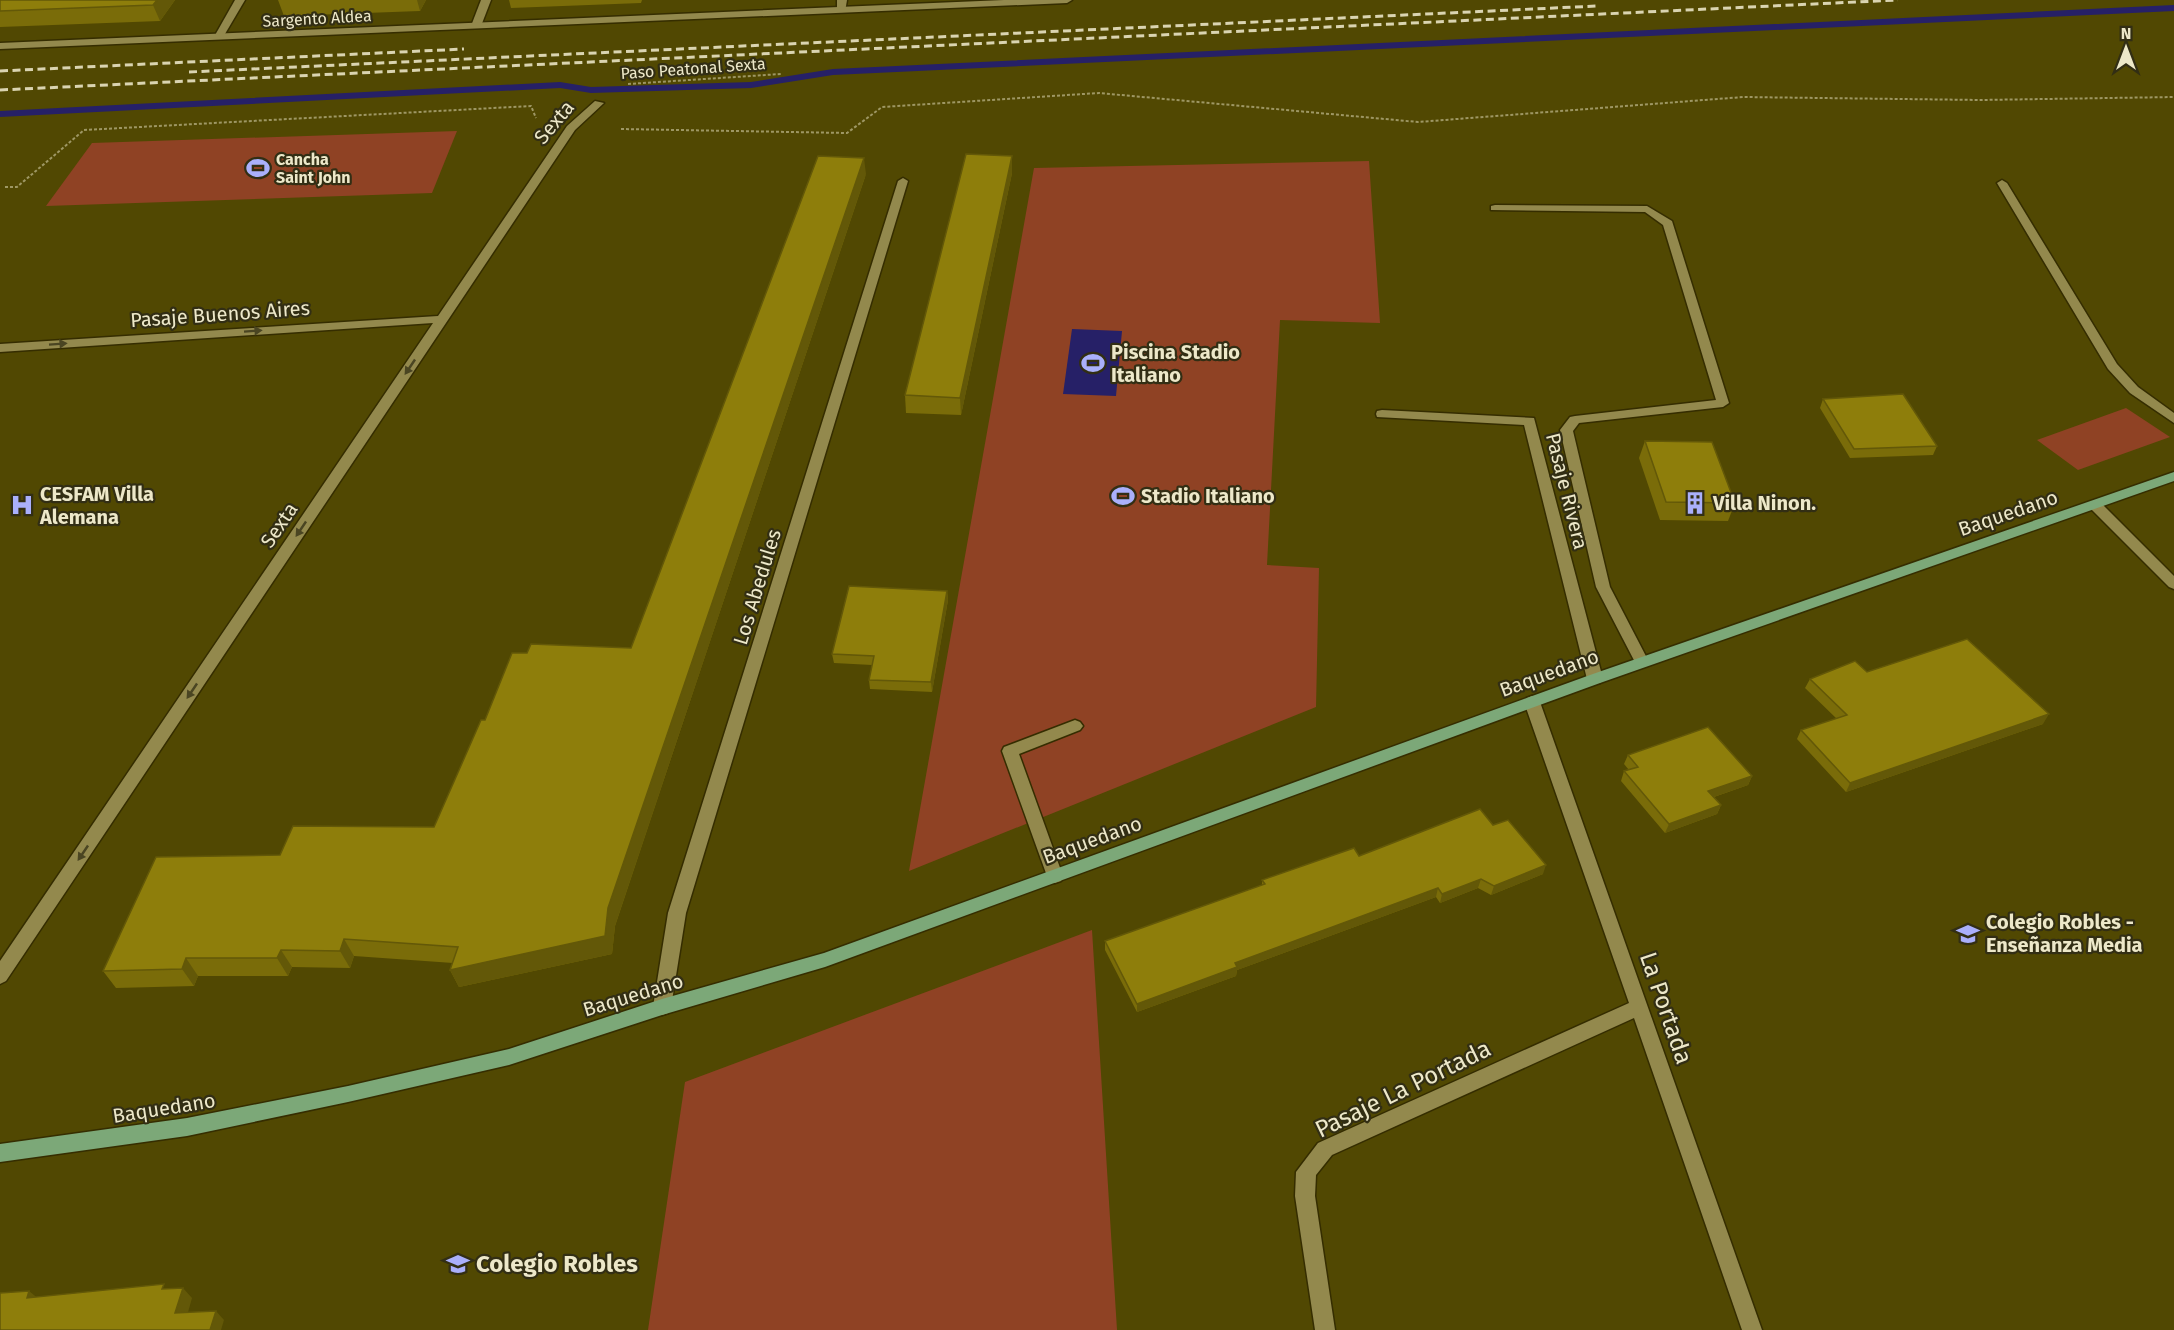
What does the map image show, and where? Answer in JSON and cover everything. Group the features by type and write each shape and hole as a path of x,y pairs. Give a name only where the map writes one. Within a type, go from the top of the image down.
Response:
{"main road":[{"name":"Baquedano","path":"0,1153 187,1127 348,1094 508,1057 662,1007 825,960 1594,679 2174,476"}],"street":[{"path":"219,37 240,0"},
{"path":"476,26 486,0"},
{"name":"Sargento Aldea","path":"0,46 476,26 842,5 1067,0"},
{"name":"Sexta","path":"0,976 571,128 599,103"},
{"name":"Los Abedules","path":"662,1007 677,913 903,181"},
{"path":"2002,183 2112,366 2134,390 2174,419"},
{"path":"1495,208 1647,209 1668,223 1723,403 1575,420 1566,430 1603,587 1642,662"},
{"name":"Pasaje Buenos Aires","path":"0,348 442,319"},
{"name":"Pasaje Rivera","path":"1382,414 1529,421 1594,679"},
{"path":"2095,505 2174,584"},
{"name":"La Portada","path":"1532,702 1752,1330"},
{"path":"1055,876 1010,751 1075,726"},
{"name":"Pasaje La Portada","path":"1325,1330 1305,1196 1306,1172 1325,1149 1639,1007"}],"path":[{"name":"Paso Peatonal Sexta","path":"619,85 781,74"},
{"path":"5,186 16,186 84,130 531,106 541,129 848,133 882,107 1099,93 1418,122 1743,97 1980,100 2174,97"}],"shaded area":[{"name":"Cancha Saint John","path":"457,131 432,193 46,206 92,143"},
{"name":"Stadio Italiano","path":"1369,161 1380,323 1280,320 1267,565 1319,568 1316,707 909,871 1034,168"},
{"name":"Piscina Stadio Italiano","path":"1072,329 1122,331 1116,396 1063,394"},
{"path":"2126,408 2170,437 2078,470 2037,440"},
{"path":"1092,930 1117,1330 648,1330 685,1082"}],"building":[{"path":"0,0 157,0 153,5 0,11"},
{"path":"966,154 1012,156 960,398 905,395"},
{"path":"818,156 864,158 608,908 605,936 450,970 458,947 344,939 340,951 281,950 277,958 186,958 182,969 103,971 156,857 280,855 293,826 434,827 481,720 485,720 512,653 527,653 531,644 631,648"},
{"path":"1903,394 1937,446 1854,449 1823,399"},
{"path":"1645,441 1712,442 1735,503 1666,502"},
{"path":"849,586 947,591 931,682 869,680 874,656 832,654"},
{"path":"1967,639 2049,714 1850,783 1801,730 1847,715 1810,679 1855,661 1867,672"},
{"path":"1708,727 1752,776 1708,791 1721,805 1669,824 1624,771 1638,767 1628,755"},
{"path":"1480,809 1493,825 1508,820 1546,865 1494,886 1481,879 1442,894 1438,888 1235,963 1237,967 1137,1004 1105,941 1265,884 1262,880 1354,848 1359,856"},
{"path":"164,1284 162,1289 183,1288 175,1313 216,1311 210,1330 0,1330 0,1293 29,1291 27,1298"}],"waterway":[{"path":"0,114 560,85 591,90 751,85 833,72 2174,8"}],"railway":[{"path":"0,90 1898,0"},
{"path":"189,72 1597,6"},
{"path":"0,71 464,49"}],"place":[{"name":"Cancha Saint John","path":"258,168"},
{"name":"Piscina Stadio Italiano","path":"1093,363"},
{"name":"Stadio Italiano","path":"1123,496"},
{"name":"Villa Ninon.","path":"1695,503"},
{"name":"CESFAM Villa Alemana","path":"22,505"},
{"name":"Colegio Robles - Enseñanza Media","path":"1968,934"},
{"name":"Colegio Robles","path":"458,1264"}]}
